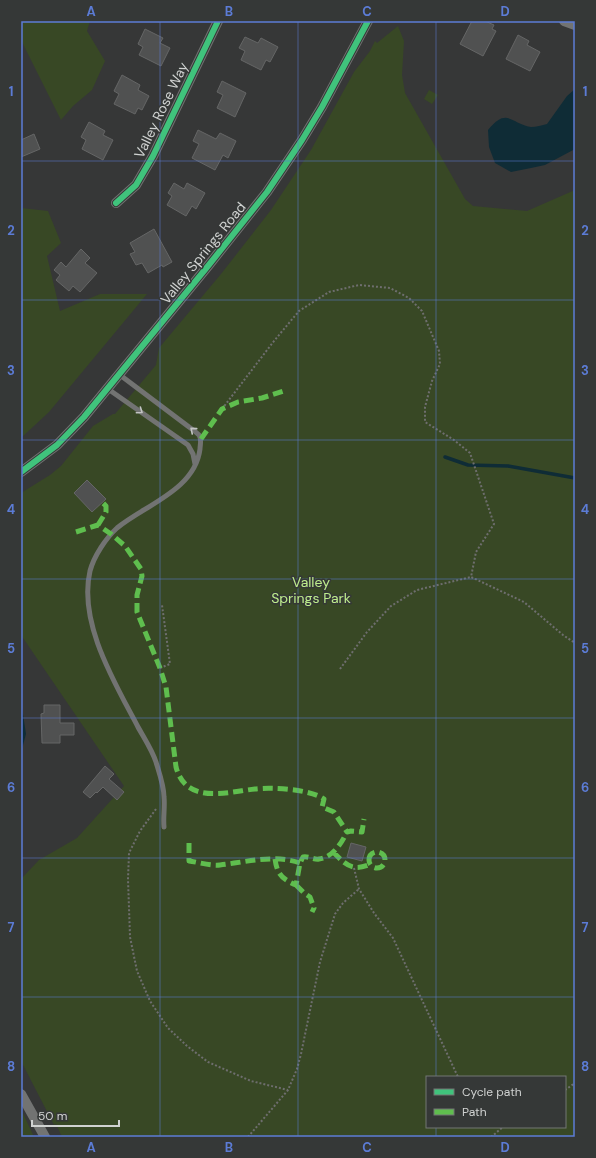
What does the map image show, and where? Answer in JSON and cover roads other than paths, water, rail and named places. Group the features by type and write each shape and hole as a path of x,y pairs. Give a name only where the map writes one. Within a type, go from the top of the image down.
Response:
{"street":[{"name":"Valley Rose Way","path":"116,203 136,185 156,149 218,21"},
{"name":"Valley Springs Road","path":"21,472 42,457 70,432 120,375 267,192 322,107 368,21"},
{"path":"564,21 575,25"},
{"path":"21,1094 46,1137"}],"lane":[{"path":"120,375 199,435 201,439 199,456 195,465 180,485 136,514 111,534 98,554 90,571 88,600 93,630 109,669 156,760 164,796 164,827"},
{"path":"108,388 188,445 193,454 195,465"}],"water":[{"path":"575,89 575,149 545,165 511,172 495,163 489,147 488,130 494,123 500,119 509,118 531,127 547,124 567,96"},
{"path":"21,701 26,734 22,749 21,766"}],"waterway":[{"path":"445,457 468,465 508,466 575,478"}],"park label":[{"name":"Valley Springs Park","path":"311,590"}]}
